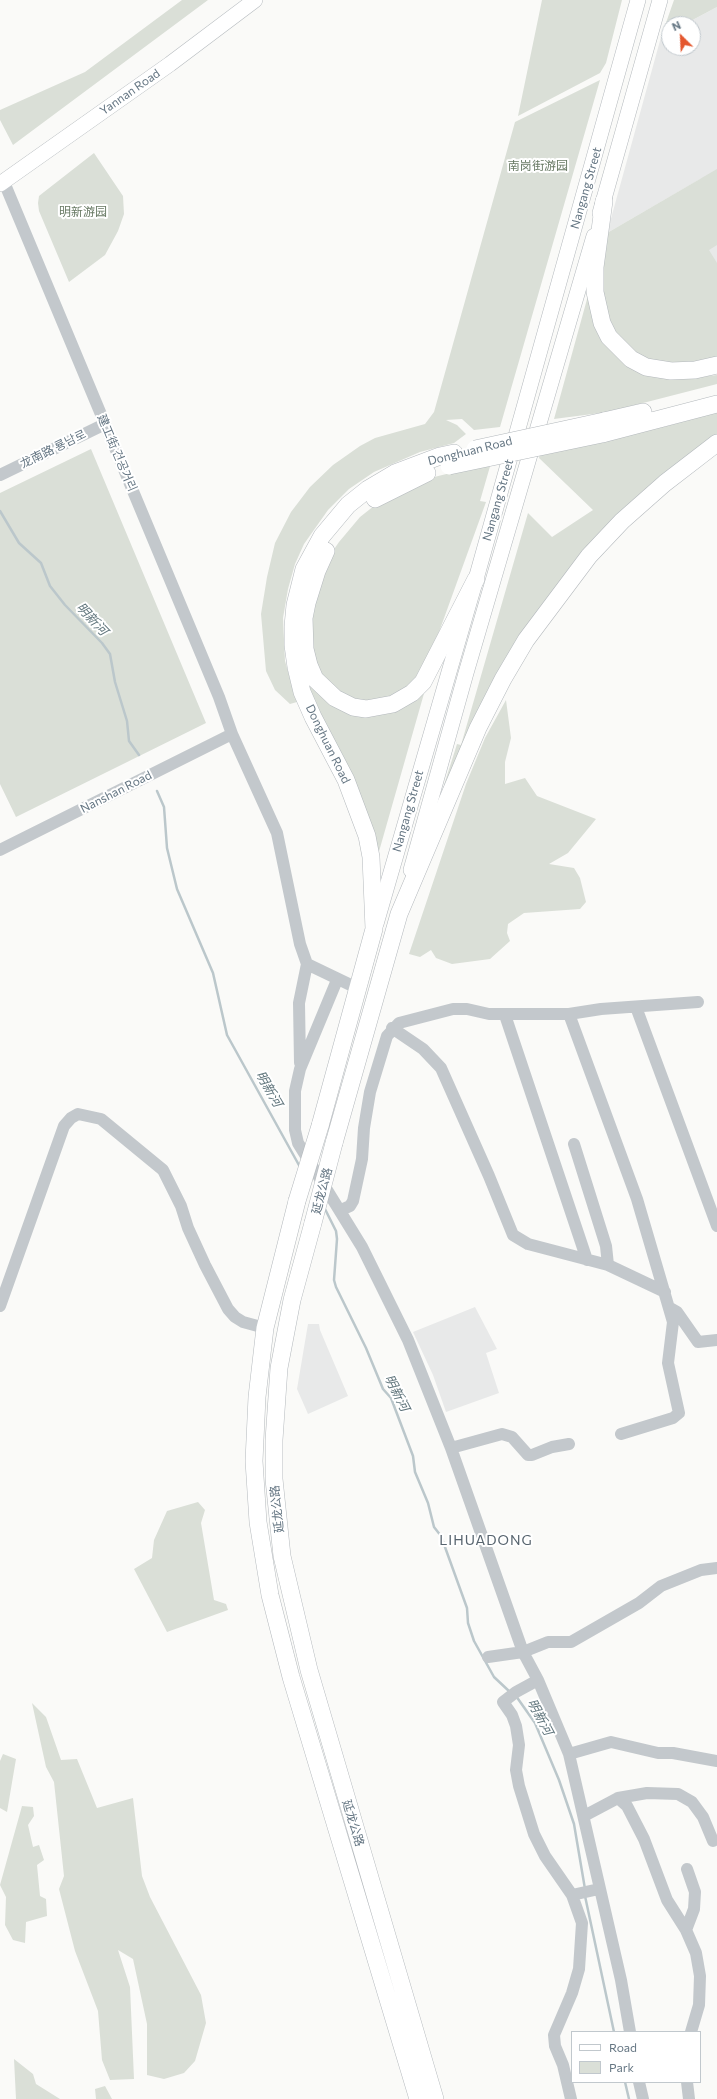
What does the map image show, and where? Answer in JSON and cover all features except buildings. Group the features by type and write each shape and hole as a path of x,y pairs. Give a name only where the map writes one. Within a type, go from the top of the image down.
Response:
{"highway":[{"path":"604,201 595,267 595,292 602,323 609,337 631,359 646,367 671,371 695,370 717,365"},
{"path":"603,427 717,393"},
{"path":"476,579 423,682 403,699 380,707 366,709 353,707 335,698 315,679 308,664 305,649 304,618 317,571 329,547 345,524 365,505 410,480 452,460 717,404"},
{"path":"399,914 478,728 503,679 526,640 594,550 665,483 717,443"},
{"name":"Donghuan Road","path":"374,930 371,857 367,836 346,780 313,717 302,692 293,645 295,605 304,569 322,536 348,505 368,489 396,474 440,456 452,460"},
{"name":"延龙公路","path":"399,914 334,1143 292,1300 279,1368 274,1440 274,1479 282,1556 311,1677 435,2099"},
{"name":"延龙公路","path":"374,930 320,1126 297,1201 265,1328 257,1397 254,1461 258,1522 270,1595 293,1685 418,2099"}],"main road":[{"name":"Yannan Road","path":"1,179 170,64 255,0"},
{"name":"Nangang Street","path":"374,930 476,579 638,0"},
{"name":"Nangang Street","path":"399,914 468,665 604,201 660,0"}],"street":[{"name":"建工街 건공거리","path":"1,179 219,697 232,734 277,833 300,944 307,964"},
{"name":"龙南路 룡남로","path":"0,475 105,424"},
{"name":"Nanshan Road","path":"0,850 232,734"},
{"path":"300,1069 299,1003 307,964 358,989"},
{"path":"337,980 300,1069 295,1091 295,1130 298,1144 341,1210 375,1271 408,1340 451,1448 523,1652 538,1680 569,1754 584,1816 585,1892 579,1969 572,1993 554,2035 555,2046 563,2065 571,2099"},
{"path":"341,1210 350,1206 358,1187 370,1092 383,1047 392,1028 400,1023 453,1009 505,1015 569,1014 698,1002"},
{"path":"636,1007 717,1226"},
{"path":"569,1014 637,1199 673,1322 668,1363 679,1413 673,1418 621,1434"},
{"path":"505,1015 587,1260"},
{"path":"392,1028 424,1049 441,1068 489,1176 513,1235 528,1244 587,1260 608,1264 665,1292"},
{"path":"350,1086 370,1092"},
{"path":"0,1306 64,1126 71,1118 78,1114 101,1119 163,1170 181,1206 188,1228 205,1265 228,1309 242,1322 265,1328"},
{"path":"574,1144 606,1246 608,1264"},
{"path":"670,1308 677,1312 698,1342 717,1340"},
{"path":"451,1448 502,1434 512,1437 528,1455 532,1455 552,1447 569,1444"},
{"path":"488,1657 523,1652 548,1642 571,1642 639,1603 661,1586 701,1570 717,1568"},
{"path":"538,1680 513,1694 503,1702 512,1715 516,1726 519,1745 516,1770 519,1786 534,1834 545,1856 585,1892 621,1980 630,2031"},
{"path":"569,1754 611,1742 658,1754 673,1753 717,1760"},
{"path":"584,1816 618,1798 647,1793 678,1794 692,1802 703,1817 713,1841"},
{"path":"618,1798 627,1806 644,1839 667,1900 686,1930 696,1953 700,1976 699,2005 691,2031"},
{"path":"686,1930 694,1910 695,1892 687,1869"},
{"path":"640,2083 643,2099"},
{"path":"687,2083 689,2099"}],"shaded area":[{"path":"717,7 717,330 674,342 702,178 607,233 661,37 661,56 701,56 700,16"},
{"path":"475,1307 497,1349 486,1353 499,1393 446,1412 433,1375 413,1332"},
{"path":"308,1324 319,1324 320,1330 348,1396 308,1414 297,1389"}],"green space":[{"path":"182,0 208,0 13,145 0,120 0,110 85,72"},
{"path":"542,0 622,0 606,63 600,73 518,116"},
{"path":"674,0 717,0 717,7 700,16 668,16"},
{"name":"南岗街游园","path":"600,80 500,427 474,430 462,419 446,420 457,425 466,434 454,443 420,452 374,472 349,489 328,510 304,544 295,564 288,589 283,618 285,661 297,702 290,704 275,690 266,671 261,614 267,577 275,543 291,512 310,487 333,465 360,446 375,438 425,424 434,412 515,122"},
{"name":"明新游园","path":"94,153 123,196 124,214 118,231 105,255 69,282 39,211 39,196"},
{"path":"717,169 717,245 709,250 717,263 717,362 656,364 639,356 615,331 609,318 601,279 607,233"},
{"path":"589,292 597,330 665,377 681,379 717,375 717,384 608,412 554,419"},
{"path":"717,412 717,435 584,552 445,792 444,785 457,744 461,745 528,513 552,537 593,510 539,458 540,453 667,426"},
{"path":"91,449 206,723 16,817 0,784 0,493"},
{"path":"491,463 480,501 486,502 439,632 415,682 378,703 348,700 320,674 310,644 313,604 328,558 360,517 379,502 418,481"},
{"path":"311,684 347,710 425,690 378,855 306,688"},
{"path":"506,700 511,738 505,762 505,784 525,778 537,796 596,819 568,853 549,864 574,868 580,878 586,902 580,909 524,913 508,924 507,933 510,941 490,959 452,964 436,958 431,950 420,957 409,954 466,784 485,738"},
{"path":"198,1502 205,1510 201,1523 214,1600 226,1604 228,1610 167,1632 134,1569 152,1558 154,1540 167,1511"},
{"path":"32,1703 46,1717 61,1760 77,1759 97,1808 133,1798 142,1876 150,1897 201,1995 206,2023 195,2061 184,2073 164,2079 147,2075 147,2024 133,1959 118,1950 130,1987 134,2079 110,2080 102,2060 98,2011 75,1951 59,1889 64,1876 54,1782 46,1767"},
{"path":"3,1754 16,1759 7,1812 0,1808 0,1761"},
{"path":"22,1806 33,1807 34,1816 28,1825 33,1847 39,1845 44,1860 37,1865 40,1896 46,1899 47,1916 26,1922 25,1943 13,1940 5,1925 6,1897 0,1885"},
{"path":"14,2059 33,2074 36,2084 60,2099 16,2099"},
{"path":"105,2086 112,2099 96,2099 95,2089"}],"waterway":[{"name":"明新河","path":"0,511 19,543 41,563 50,586 65,605 102,643 110,654 115,682 127,721 129,741 139,755"},
{"name":"明新河","path":"157,791 164,807 167,848 177,889 213,973 227,1035 300,1167"},
{"name":"明新河","path":"324,1207 336,1231 337,1239 334,1280 336,1287 366,1348 383,1389 391,1398 413,1456 415,1472 428,1503 434,1527 441,1536 467,1608 468,1623 474,1641 494,1677 510,1692"},
{"name":"明新河","path":"516,1696 535,1723 559,1780 574,1824 585,1889"},
{"name":"明新河","path":"585,1896 614,2031"},
{"name":"明新河","path":"625,2083 629,2099"}],"district":[{"name":"LIHUADONG","path":"486,1540"}]}
